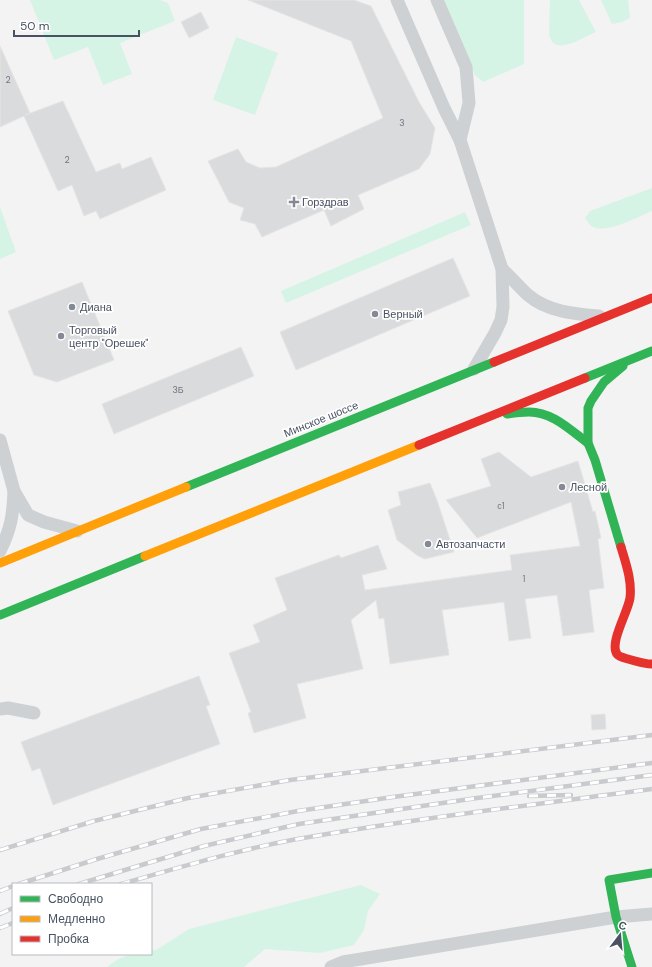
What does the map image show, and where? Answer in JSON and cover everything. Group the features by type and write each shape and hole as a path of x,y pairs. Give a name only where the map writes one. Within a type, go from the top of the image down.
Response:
{"main road":[{"name":"Минское шоссе","path":"0,563 652,298"},
{"path":"0,615 652,351"},
{"path":"629,360 604,382 591,401 587,415 588,443 595,460 629,576 629,605 614,648 617,654 622,657 643,664 652,664"},
{"path":"491,417 521,412 546,414 588,443"},
{"path":"632,967 616,916 609,880 652,874"}],"street":[{"path":"397,0 444,108 460,140 502,268 503,307 501,320 474,370"},
{"path":"437,0 466,67 469,103 460,140"},
{"path":"502,268 529,296 546,306 569,313 605,316"},
{"path":"0,440 14,491 28,515 44,522 77,531"},
{"path":"0,551 8,534 13,516 14,491"},
{"path":"0,709 8,708 34,713"},
{"path":"331,967 343,962 616,916 652,914"}],"green space":[{"path":"30,0 160,0 168,3 175,21 120,43 132,74 103,85 88,47 54,60"},
{"path":"442,0 524,0 524,64 483,82 475,75"},
{"path":"550,0 579,0 596,32 566,45 557,45 552,42 549,35"},
{"path":"601,0 628,0 630,18 622,22 612,24"},
{"path":"236,37 278,53 255,115 213,100"},
{"path":"652,188 652,211 639,217 613,227 604,228 591,226 585,218 590,211"},
{"path":"0,207 16,252 0,259"},
{"path":"465,212 471,225 286,303 281,291"},
{"path":"361,885 380,894 368,911 364,930 354,945 320,953 265,949 244,967 107,967 123,957 133,955 152,955 152,950 156,950 189,929"}],"building":[{"path":"248,0 354,0 371,6 419,102 435,128 430,154 419,169 358,195 364,209 331,226 324,210 262,237 255,224 240,220 244,208 229,202 208,161 238,149 246,162 260,168 276,167 383,118 351,41"},
{"path":"201,12 209,28 189,38 181,22"},
{"path":"0,46 30,113 25,115 63,101 96,172 120,163 122,169 151,157 166,190 100,219 96,211 84,216 72,185 58,191 24,116 0,127"},
{"name":"Верный","path":"453,258 470,296 296,370 280,332"},
{"name":"Торговый центр \"Орешек\"","path":"82,282 114,360 57,382 34,375 8,311"},
{"path":"241,347 254,376 114,434 102,404"},
{"path":"499,452 531,477 578,461 593,512 595,511 601,538 598,539 604,588 589,590 594,632 563,636 557,595 525,599 531,638 509,641 504,602 442,610 449,655 390,664 384,618 379,619 376,600 351,620 363,669 297,684 306,718 254,733 248,713 251,712 229,653 260,642 253,625 287,610 275,578 339,555 341,558 378,545 387,569 362,575 365,590 512,570 510,555 580,546 571,502 477,538 446,500 491,486 481,459"},
{"path":"430,483 454,552 425,559 418,556 397,540 388,510 401,505 398,492"},
{"path":"199,676 210,705 206,706 220,744 53,805 40,768 32,771 21,742"},
{"path":"605,714 606,729 592,730 591,715"}],"railway":[{"path":"0,850 94,821 188,798 290,780 652,735"},
{"path":"22,883 97,859 201,829 298,811 393,797 652,763"},
{"path":"82,883 204,846 299,824 477,798 652,775"},
{"path":"125,883 227,855 292,840 427,819 652,789"},
{"path":"529,796 571,795"},
{"path":"0,891 12,886"},
{"path":"0,914 12,908"},
{"path":"0,928 12,923"}],"traffic: fast":[{"path":"585,378 652,351"},
{"path":"186,487 494,362"},
{"path":"621,547 595,460 588,443 588,408 604,382 623,366"},
{"path":"507,414 529,412 546,415 568,427 588,443"},
{"path":"0,615 145,556"},
{"path":"632,967 616,917 609,880 652,873"}],"traffic: slow":[{"path":"145,556 419,445"},
{"path":"0,563 186,487"}],"traffic: jam":[{"path":"494,362 652,298"},
{"path":"419,445 585,378"},
{"path":"621,547 628,572 630,598 617,635 615,649 619,656 652,664"}],"place":[{"name":"Горздрав","path":"294,202"},
{"name":"Диана","path":"72,307"},
{"name":"Верный","path":"375,314"},
{"name":"Торговый центр \"Орешек\"","path":"61,336"},
{"name":"Лесной","path":"562,487"},
{"name":"Автозапчасти","path":"428,544"}]}
